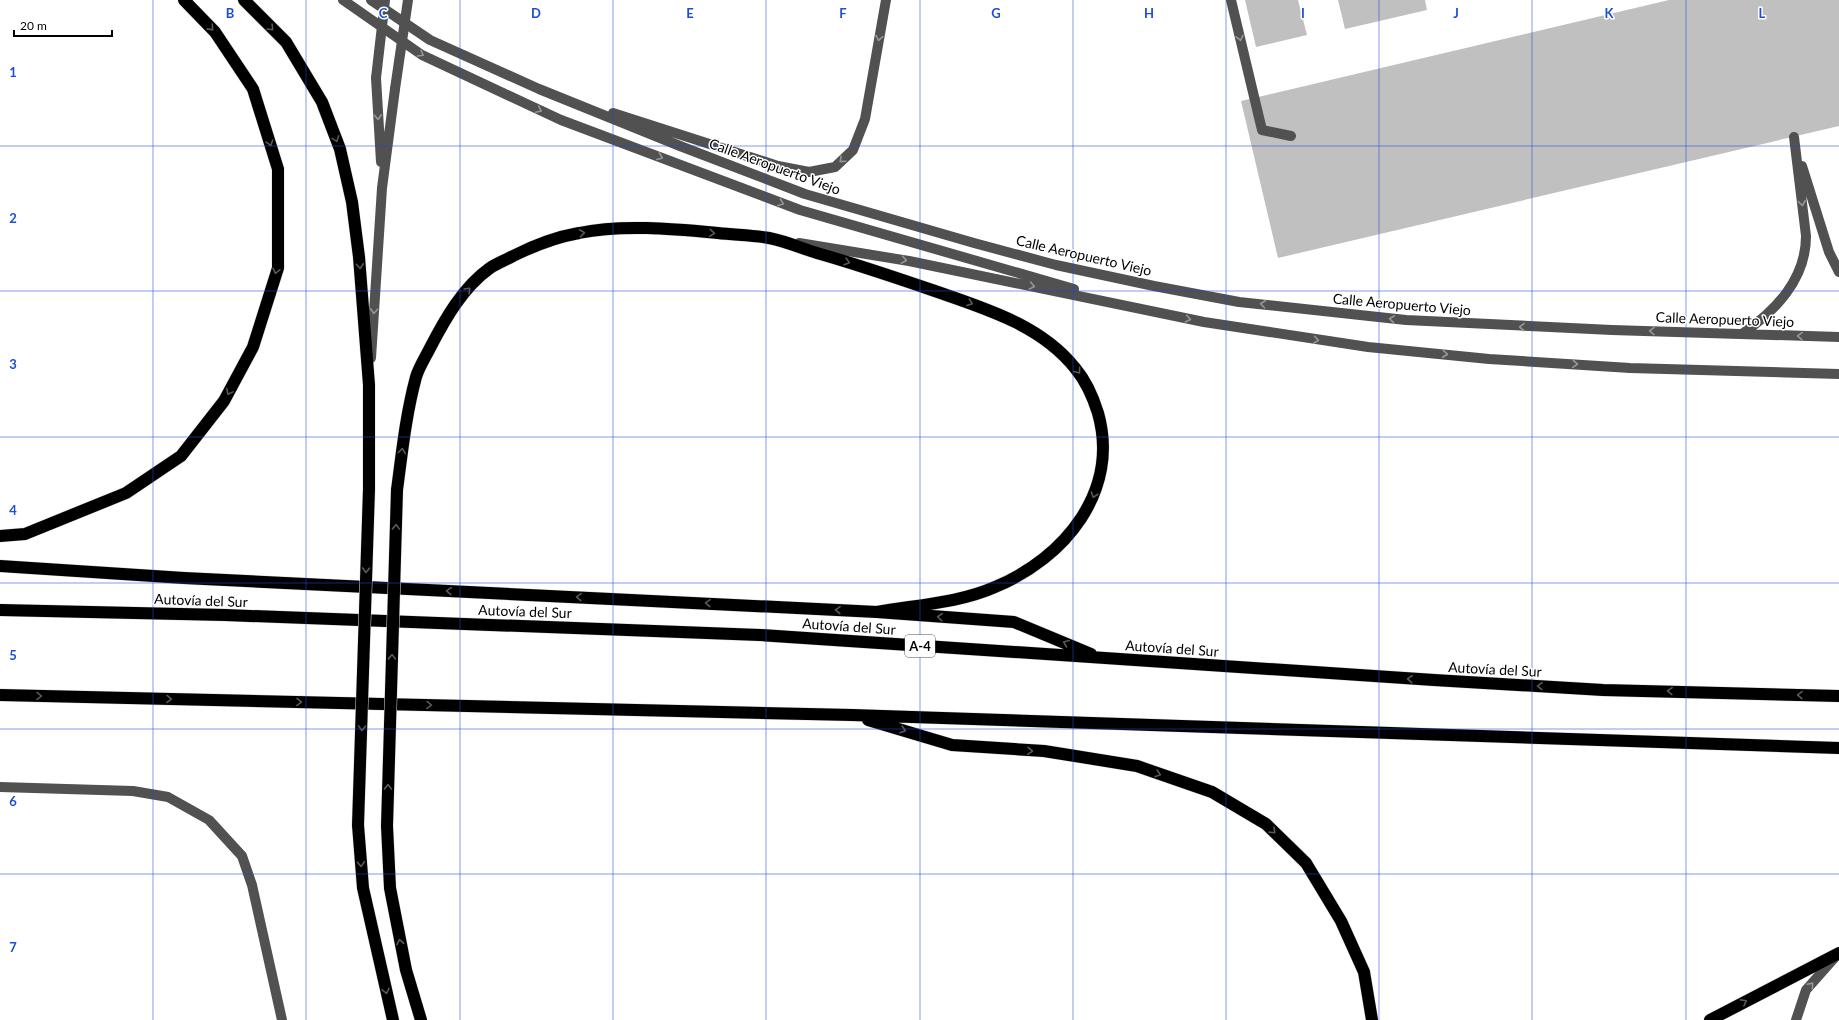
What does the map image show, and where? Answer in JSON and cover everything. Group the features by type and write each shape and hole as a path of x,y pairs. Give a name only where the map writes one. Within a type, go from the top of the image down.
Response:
{"highway":[{"path":"0,536 25,534 126,493 181,456 224,401 253,347 278,268 278,169 253,89 215,32 184,0"},
{"path":"244,0 286,42 322,102 340,149 352,202 359,257 369,385 369,489 358,825 363,888 393,1020"},
{"path":"420,1020 406,970 390,888 387,826 397,490 405,429 417,373 444,320 462,295 491,267 534,246 578,233 626,229 682,230 769,238 882,272 973,304 1044,338 1074,366 1083,379 1096,406 1100,421 1103,448 1102,467 1092,502 1079,522 1056,547 1028,570 992,589 956,599 877,612"},
{"path":"0,566 184,578 877,612 1014,622 1102,658"},
{"name":"Autovía del Sur","path":"0,610 225,615 760,635 1603,690 1839,696"},
{"path":"0,695 852,715 1839,748"},
{"path":"852,715 952,745 1044,752 1137,766 1212,792 1266,824 1306,862 1341,920 1364,972 1372,1020"},
{"path":"1710,1020 1839,953"}],"street":[{"path":"344,0 422,55 561,120 800,210 1149,310"},
{"name":"Calle Aeropuerto Viejo","path":"371,0 430,40 539,89 680,146 805,194 974,243 1056,264 1154,286 1240,302 1406,320 1528,327 1839,337"},
{"path":"382,188 376,78 385,0"},
{"path":"369,385 382,188 408,0"},
{"path":"539,89 778,166 809,172 835,167 853,150 865,119 886,0"},
{"path":"1231,0 1262,130 1291,136"},
{"path":"1742,334 1762,320 1785,297 1803,264 1806,252 1806,236 1794,137 1829,252 1839,272"},
{"path":"769,238 909,261 1239,329 1368,347 1489,359 1630,368 1839,374"},
{"path":"0,787 133,791 168,797 209,820 242,856 252,885 282,1020"},
{"path":"1796,1020 1806,990 1839,953"}],"building":[{"path":"1245,0 1298,0 1307,35 1256,47"},
{"path":"1338,0 1425,0 1427,10 1345,29"},
{"path":"1669,0 1839,0 1839,126 1278,258 1241,101"}]}
